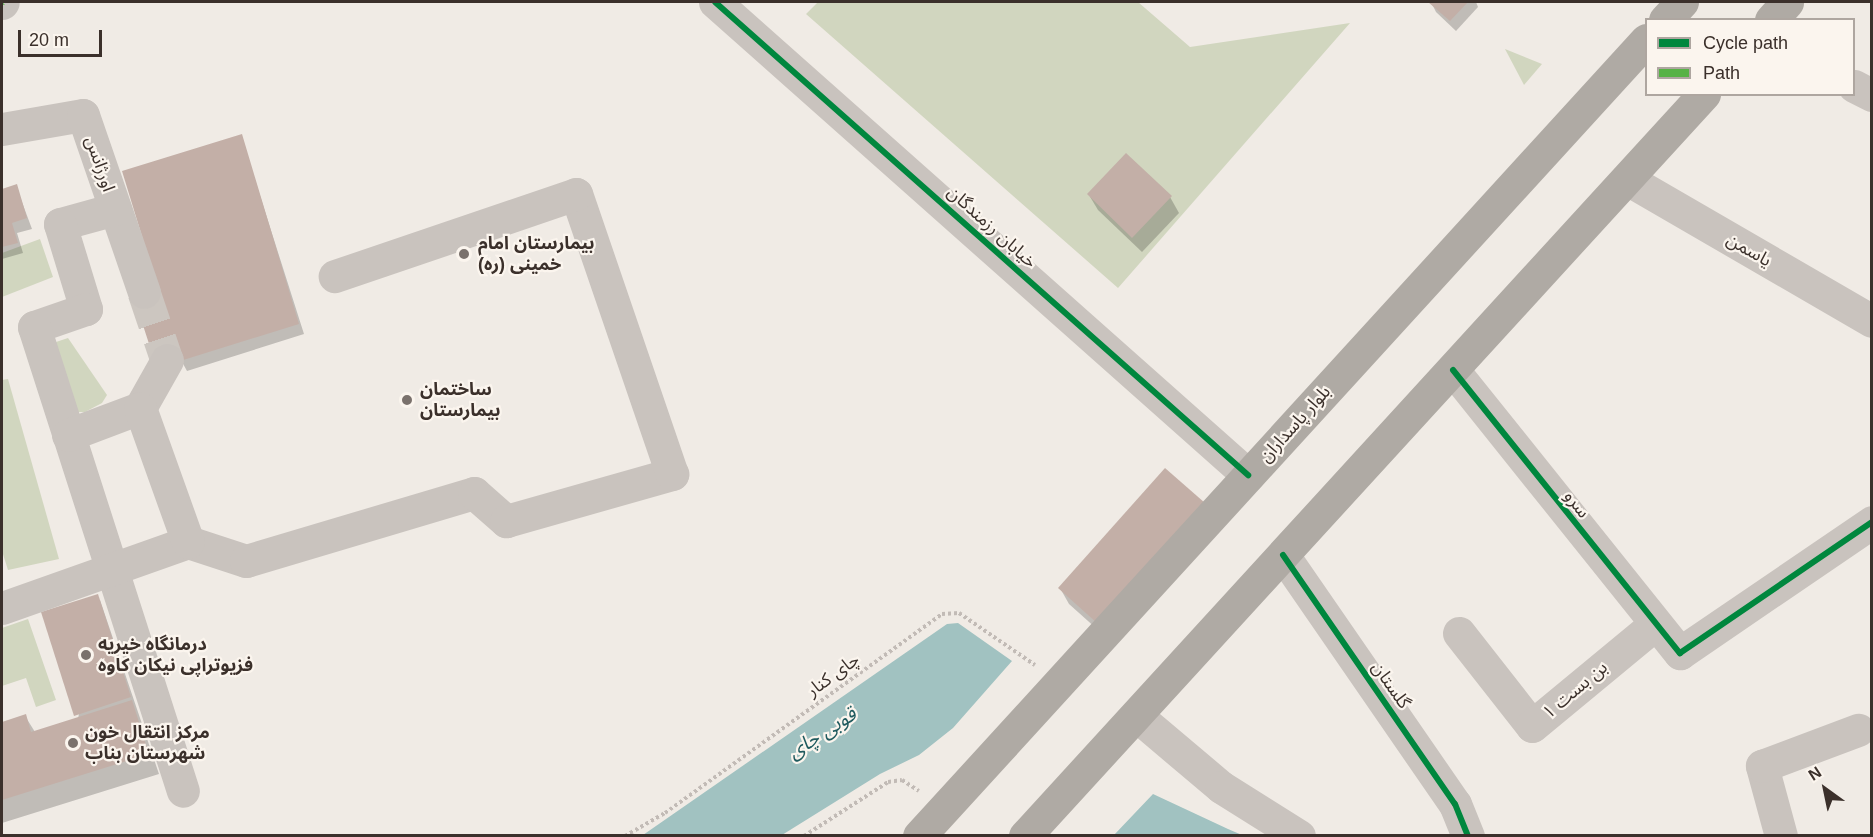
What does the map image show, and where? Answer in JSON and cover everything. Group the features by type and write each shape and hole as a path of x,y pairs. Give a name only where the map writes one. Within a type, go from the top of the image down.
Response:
{"highway":[{"path":"1667,18 1682,2"},
{"path":"1773,18 1787,2"},
{"name":"بلوار پاسداران","path":"919,836 1645,42"},
{"path":"1025,836 1702,96"}],"street":[{"name":"خیابان رزمندگان","path":"715,2 1248,475"},
{"path":"1855,86 1872,95"},
{"name":"اورژانس","path":"2,129 83,115 144,292"},
{"name":"یاسمن","path":"1627,179 1872,321"},
{"path":"2,608 188,542 246,561 474,493 506,521 672,474 576,194 335,276"},
{"path":"115,209 60,224 86,309 34,327 183,791"},
{"path":"68,435 140,408 168,360"},
{"name":"سرو","path":"1453,370 1654,625 1680,653 1872,522"},
{"path":"140,408 188,542"},
{"name":"گلستان","path":"1283,555 1455,804 1468,836"},
{"name":"بن بست ۱","path":"1459,633 1533,726 1654,625"},
{"path":"1137,716 1221,787 1299,836"},
{"path":"1781,836 1762,766 1857,730"}],"path":[{"path":"804,836 888,782 902,780 945,807"}],"green space":[{"path":"818,2 1138,2 1190,47 1350,23 1118,288 806,14"},
{"path":"1505,49 1542,64 1524,85"},
{"path":"40,239 53,277 2,297 2,253"},
{"path":"68,338 107,395 102,403 85,412 76,412 53,343"},
{"path":"8,379 59,559 8,570 2,551 2,380"},
{"path":"28,619 56,700 36,707 26,678 2,686 2,628"}],"water":[{"name":"قوبی چای","path":"958,623 1012,661 953,728 919,755 880,774 782,835 643,835 947,624"},
{"path":"1153,794 1228,829 1242,835 1114,835"}],"building":[{"path":"1428,2 1468,2 1450,21"},
{"path":"242,134 299,324 180,361 175,345 152,353 139,313 163,305 122,171"},
{"path":"1126,153 1172,196 1132,238 1087,194"},
{"path":"17,184 27,218 12,223 18,243 2,247 2,189"},
{"path":"1165,468 1205,503 1097,623 1058,588"},
{"name":"درمانگاه خیریه فزیوتراپی نیکان کاوه","path":"98,594 131,697 74,716 41,612"},
{"name":"مرکز انتقال خون شهرستان بناب","path":"132,700 149,754 2,800 2,722 26,714 31,732"}],"tunnel":[{"path":"144,292 167,360"}],"cycle path":[{"path":"715,2 1248,475"},
{"path":"1453,370 1680,653 1872,522"},
{"path":"1283,555 1455,804 1468,836"}],"place":[{"name":"بیمارستان امام خمینی (ره)","path":"464,254"},
{"name":"ساختمان بیمارستان","path":"407,400"},
{"name":"درمانگاه خیریه فزیوتراپی نیکان کاوه","path":"86,655"},
{"name":"مرکز انتقال خون شهرستان بناب","path":"73,743"}]}
